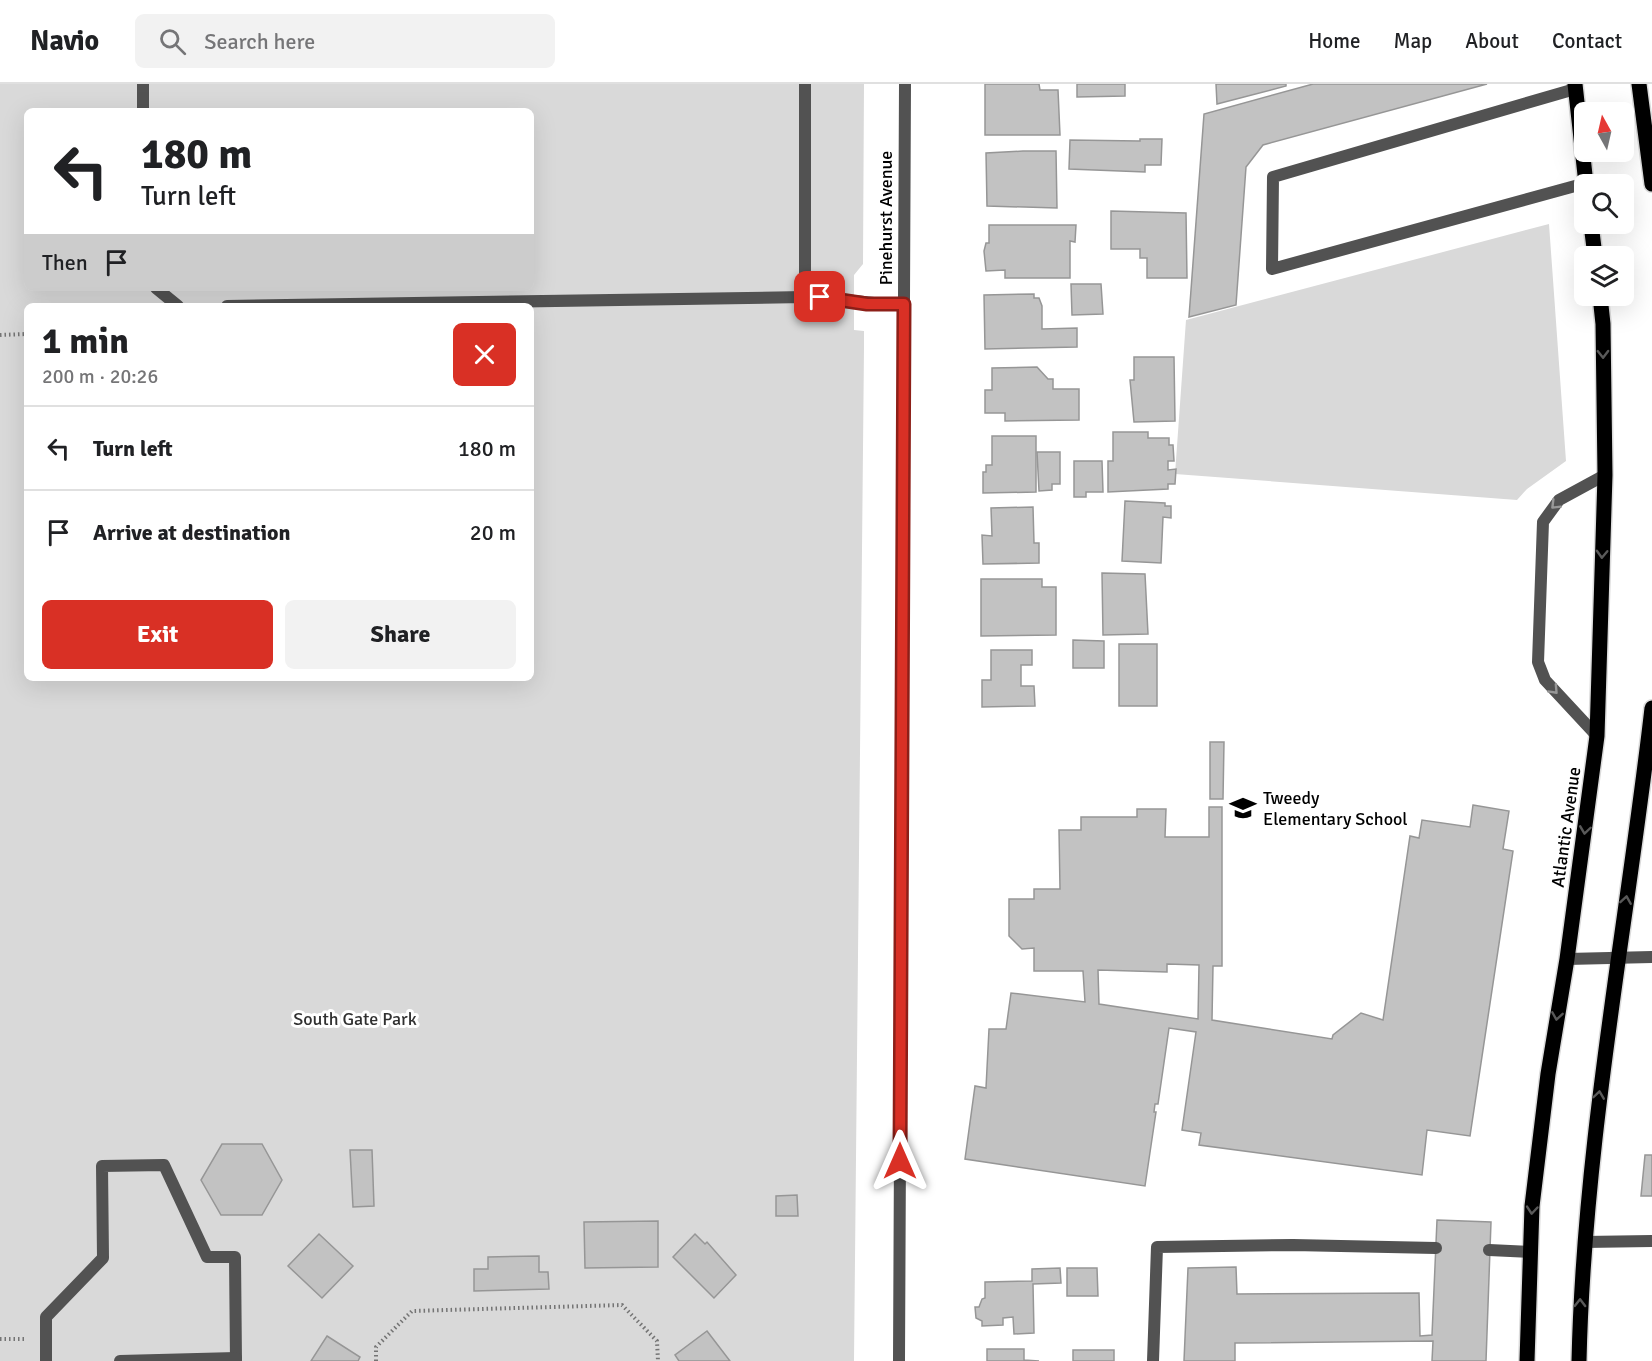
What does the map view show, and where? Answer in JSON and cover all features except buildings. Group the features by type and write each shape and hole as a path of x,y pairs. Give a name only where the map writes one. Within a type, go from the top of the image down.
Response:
{"main road":[{"path":"1640,84 1652,184"},
{"path":"1575,86 1585,174"},
{"name":"Atlantic Avenue","path":"1527,1361 1529,1252 1548,1074 1567,958 1597,736 1605,475 1603,324 1600,306"},
{"path":"1579,1361 1584,1242 1591,1154 1617,958 1638,827 1652,708"}],"street":[{"path":"143,84 143,108"},
{"path":"805,84 805,297"},
{"name":"Pinehurst Avenue","path":"899,1361 905,84"},
{"path":"1574,187 1272,268 1273,177 1575,86"},
{"path":"160,291 174,303"},
{"path":"419,303 835,297 867,304 904,304"},
{"path":"1597,736 1545,680 1540,671 1538,650 1543,522 1559,500 1605,475"},
{"path":"1567,958 1652,957"},
{"path":"46,1361 46,1317 103,1258 102,1166 164,1165 207,1257 235,1257 236,1360 120,1361"},
{"path":"1584,1242 1652,1241"},
{"path":"1153,1361 1157,1246 1293,1245 1436,1248"},
{"path":"1490,1250 1529,1252"}],"path":[{"path":"0,335 24,333"},
{"path":"376,1361 376,1347 412,1311 622,1305 657,1341 658,1361"}],"green space":[{"name":"South Gate Park","path":"0,84 864,84 863,264 854,275 854,330 864,331 864,347 854,1361 0,1361"},
{"path":"1549,224 1566,461 1527,489 1517,500 1175,474 1186,320"}],"place":[{"name":"Tweedy Elementary School","path":"1243,808"}],"route":[{"path":"820,297 835,297 867,304 904,304 900,1161"}]}
